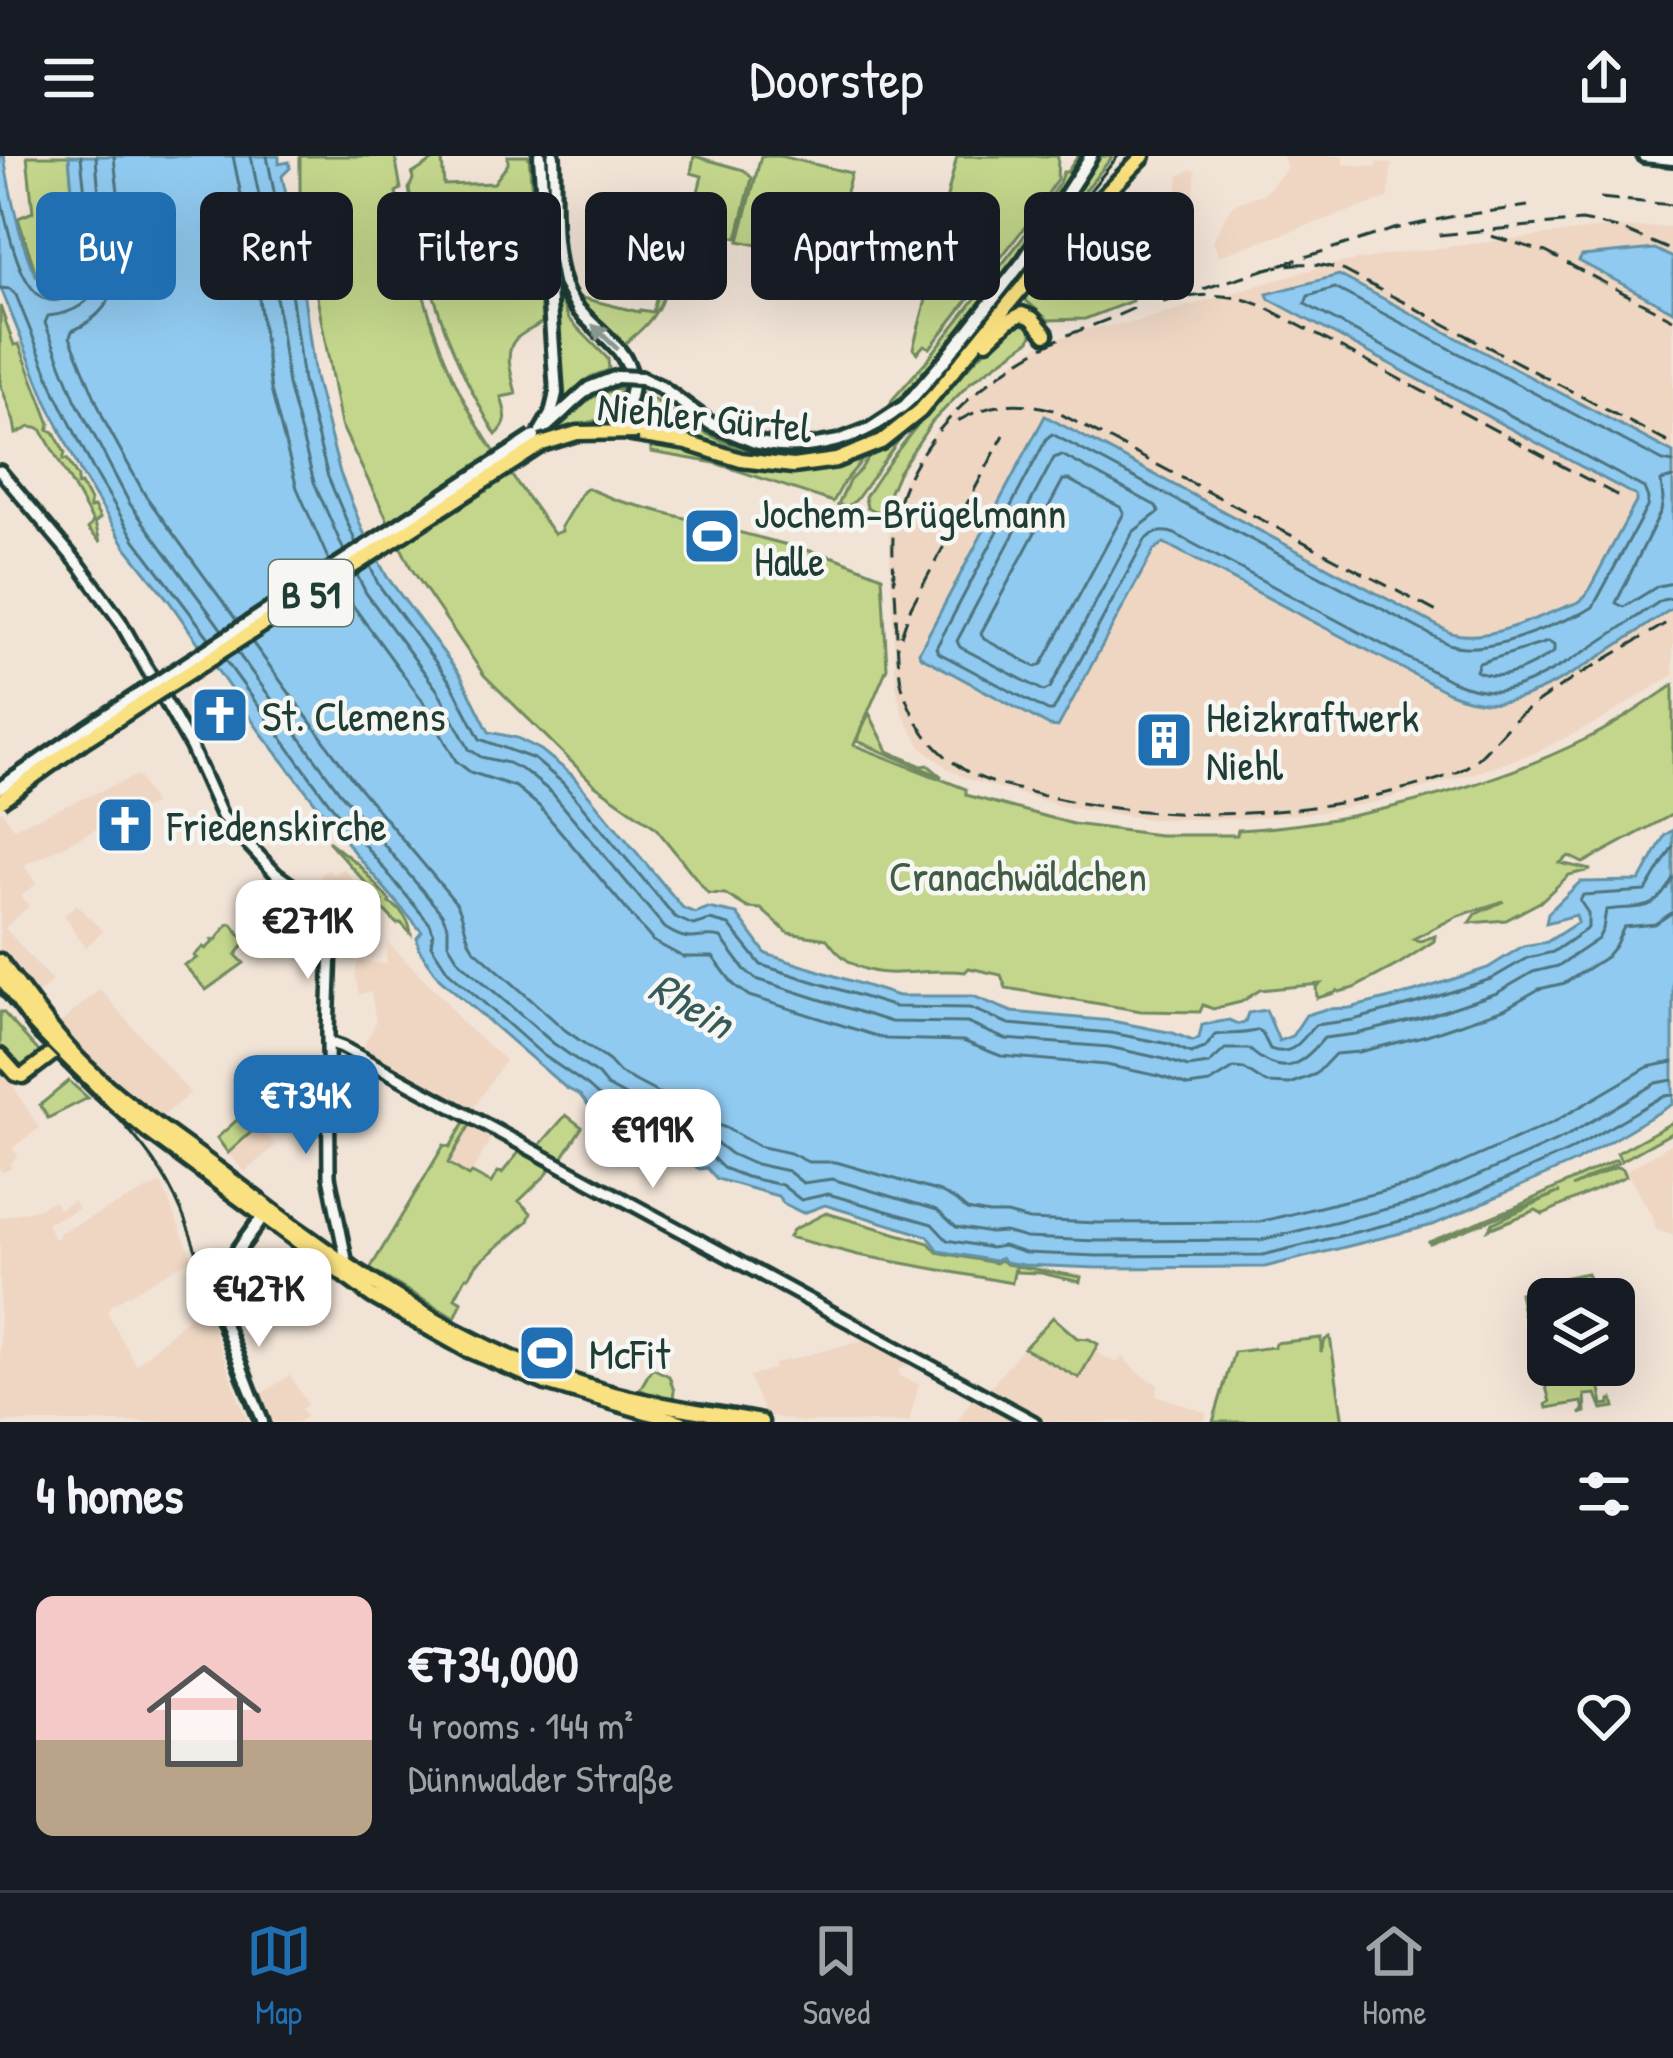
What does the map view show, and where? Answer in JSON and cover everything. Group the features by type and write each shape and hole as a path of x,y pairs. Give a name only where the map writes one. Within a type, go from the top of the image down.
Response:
{"main road":[{"path":"540,156 556,394 543,429"},
{"path":"553,156 557,260 564,286 580,312 620,351 631,374 628,404 613,424 596,432"},
{"name":"Niehler Gürtel","path":"543,429 589,388 617,377 657,385 711,424 753,442 811,446 870,429 920,390 1024,260 1090,156"},
{"name":"Niehler Gürtel","path":"0,803 196,670 524,457 562,438 647,434 741,460 780,465 823,464 882,440 920,411 1066,233 1142,156"},
{"name":"Niehler Gürtel","path":"882,440 919,409 1056,242 1142,156"},
{"path":"1645,156 1673,159"},
{"path":"951,375 1017,315 1028,314 1046,334"},
{"name":"B 51","path":"0,788 543,429"},
{"name":"B 51","path":"0,803 187,673 542,444 577,433 647,434"},
{"path":"0,962 57,1043 120,1109 244,1203 265,1212"},
{"path":"0,976 3,995 109,1087 352,1277 375,1294 380,1289"},
{"path":"3,995 20,995 33,1008"},
{"path":"0,1056 20,1076 57,1043"},
{"path":"244,1203 251,1219 250,1234"},
{"path":"262,1422 217,1300 221,1278 265,1212"},
{"path":"352,1277 483,1346 581,1385 761,1422"},
{"path":"352,1277 372,1296 466,1349 563,1388 678,1422"}],"street":[{"path":"0,471 120,621 191,747 222,816 276,874 330,913 329,1176 352,1277"},
{"path":"328,1042 1034,1422"}],"shaded area":[{"path":"1283,156 1343,156 1343,164 1392,164 1388,198 1219,256 1213,241 1226,215 1234,204 1265,193 1287,168"},
{"path":"1196,170 1194,192 1177,192 1179,176"},
{"path":"1673,227 1673,258 1655,249 1580,261 1673,311 1673,453 1339,275 1269,299 1634,495 1636,502 1580,602 1491,633 1471,637 1451,633 1046,416 919,653 1058,727 1154,550 1164,543 1463,698 1499,703 1534,694 1673,608 1673,675 1603,719 1537,752 1376,802 1322,812 1240,819 1152,819 1069,808 967,779 921,747 903,715 896,687 889,527 903,483 944,420 1022,356 1042,343 1092,328 1135,322 1323,266 1602,228"},
{"path":"138,775 154,804 24,865 36,884 21,896 29,906 5,928 52,981 35,997 13,985 0,994 0,813 14,828"},
{"path":"343,868 364,892 346,915 311,893 323,873"},
{"path":"76,904 103,931 86,947 65,915"},
{"path":"388,943 463,1024 505,1060 471,1112 361,1051 376,1022 371,992 359,994 358,961 386,964"},
{"path":"100,989 190,1093 162,1117 103,1072 58,1025"},
{"path":"5,1073 39,1128 12,1148 18,1156 3,1172 0,1077"},
{"path":"471,1123 493,1135 470,1176 447,1163"},
{"path":"258,1126 276,1145 245,1172 228,1153"},
{"path":"1673,1143 1673,1235 1655,1229 1626,1171"},
{"path":"161,1183 192,1258 111,1305 107,1312 136,1365 204,1303 247,1422 0,1422 0,1218 53,1201 59,1209 74,1201 78,1209 47,1223 54,1239"},
{"path":"867,1339 913,1363 898,1370 901,1377 919,1384 909,1422 801,1422 765,1415 749,1376 774,1369 774,1364"},
{"path":"1023,1348 1079,1378 1094,1351 1117,1363 1122,1356 1158,1385 1156,1395 1207,1413 1204,1422 1043,1422 987,1391"},
{"path":"290,1375 307,1404 301,1409 306,1417 298,1422 272,1422 261,1394"},
{"path":"976,1398 1018,1422 957,1422"}],"green space":[{"path":"27,156 69,156 72,192 36,192 36,274 18,218 33,212"},
{"name":"Cranachwäldchen","path":"300,156 395,156 401,189 377,192 377,300 425,300 472,416 554,534 562,531 587,488 616,500 837,558 882,576 887,668 854,745 966,789 966,795 1073,824 1159,835 1237,835 1238,830 1371,812 1505,773 1597,733 1673,685 1673,814 1583,863 1569,856 1560,863 1591,870 1569,875 1540,902 1506,920 1470,923 1476,914 1504,901 1458,916 1413,939 1435,936 1399,964 1354,988 1317,998 1320,984 1260,990 1241,1002 1213,1009 1203,1005 1200,1012 1141,1011 1006,988 1001,975 969,968 965,972 890,973 857,966 827,939 788,933 761,909 748,908 725,894 708,893 655,827 595,785 484,675 411,568 341,425 317,300 353,300 353,192 300,192"},
{"path":"508,156 529,156 532,192 410,192 412,174 437,158 442,160 444,185 494,183 508,164"},
{"path":"694,156 744,170 752,178 737,238 727,236 727,192 698,192 702,176 691,173"},
{"path":"761,156 851,173 846,192 752,192"},
{"path":"957,156 1058,156 1057,179 1049,192 1024,192 1024,228 1000,259 1000,192 948,192"},
{"path":"1078,156 1087,156 1064,192 1053,192"},
{"path":"1094,156 1113,156 1084,192 1071,192"},
{"path":"751,195 751,244 739,241"},
{"path":"1024,236 1024,252 1000,285 1000,267"},
{"path":"578,297 639,312 653,312 656,300 662,300 642,329 624,344"},
{"path":"435,300 540,300 542,322 511,346 516,394 501,397 506,418 496,435 464,374"},
{"path":"553,300 560,300 569,319 608,359 609,370 590,377 558,408"},
{"path":"926,300 968,300 930,348 924,345 917,353 913,348"},
{"path":"974,300 988,300 933,368 888,410"},
{"path":"1025,300 1132,300 1085,319 1048,320"},
{"path":"0,306 50,424 48,430 54,432 65,453 63,460 67,459 77,485 81,484 90,508 100,518 95,523 100,542 88,529 93,522 41,429 30,427 16,434 0,383"},
{"path":"1023,318 1034,328 1030,340 971,382 932,422 898,473 883,508 878,512 867,508 865,497 916,426 994,340"},
{"path":"621,387 608,413 563,429 591,398"},
{"path":"642,393 707,434 746,449 807,455 867,442 808,458 731,451 647,430"},
{"path":"906,430 856,500 848,506 838,505 871,453"},
{"path":"651,440 794,470 864,458 833,502 715,463 651,452"},
{"path":"869,713 888,751 928,765 942,777 857,741"},
{"path":"328,841 358,864 401,912 411,934 374,899 381,900"},
{"path":"228,924 246,942 236,955 244,963 206,990 184,965 197,958 194,956"},
{"path":"0,1012 43,1056 26,1070 18,1071 0,1047"},
{"path":"69,1081 88,1098 48,1118 40,1105"},
{"path":"276,1085 290,1097 228,1153 217,1138"},
{"path":"566,1115 582,1127 561,1160 538,1147"},
{"path":"466,1120 471,1123 448,1163 469,1176 472,1173 491,1183 521,1150 551,1166 519,1201 531,1213 528,1221 466,1277 455,1298 462,1302 455,1318 370,1269 444,1145 450,1147"},
{"path":"1673,1122 1673,1132 1621,1161 1617,1153"},
{"path":"1618,1163 1572,1187 1617,1167 1626,1176 1543,1214 1536,1210 1489,1229 1560,1192 1429,1242 1511,1209"},
{"path":"826,1213 929,1243 937,1252 995,1263 1000,1260 1081,1277 1080,1282 1015,1268 1012,1283 858,1255 789,1237 793,1230"},
{"path":"1527,1292 1527,1312 1523,1313 1519,1293"},
{"path":"1053,1317 1077,1338 1098,1344 1079,1378 1024,1348"},
{"path":"1330,1337 1343,1422 1213,1422 1234,1352 1321,1338 1321,1352"},
{"path":"652,1368 669,1376 673,1398 640,1389"},
{"path":"1546,1386 1600,1386 1603,1405 1613,1399 1615,1407 1602,1409 1596,1394 1585,1395 1586,1412 1580,1414 1582,1402 1547,1408"}],"water":[{"name":"Rhein","path":"0,156 4,156 17,220 36,274 36,300 176,300 176,192 72,192 69,156 279,156 279,164 289,162 282,176 285,192 200,192 200,300 304,300 315,378 340,473 363,531 387,577 461,676 489,732 541,750 572,775 683,908 695,913 708,908 737,914 766,954 898,996 973,996 1012,1012 1112,1021 1193,1041 1199,1038 1202,1025 1229,1020 1238,1024 1245,1022 1248,1013 1266,1010 1279,1041 1292,1036 1306,1015 1414,992 1488,968 1523,946 1547,942 1578,922 1576,915 1546,923 1548,913 1580,882 1640,881 1665,835 1673,830 1673,1104 1575,1162 1433,1225 1265,1267 1097,1268 995,1261 939,1251 928,1236 825,1205 803,1213 778,1196 717,1179 707,1168 669,1155 604,1117 439,978 419,949 417,938 422,932 259,730 126,547 81,473 0,286"},
{"path":"1655,249 1673,258 1673,311 1579,261 1582,256"},
{"path":"1339,275 1673,453 1673,608 1542,689 1501,702 1480,702 1447,692 1164,543 1154,550 1058,727 920,656 1045,416 1451,633 1498,631 1585,597 1636,496 1267,294"}],"tram line":[{"path":"547,156 551,247 558,285 577,320 616,360 624,373 625,388 621,406 608,420 548,438"},
{"path":"0,797 541,442 603,389 639,387 703,428 763,450 824,450 881,429 930,389 1118,156"},
{"path":"0,994 124,1125 161,1172 187,1225 257,1422"}],"railway":[{"path":"1600,198 1673,205"},
{"path":"1203,289 1394,229 1528,206"},
{"path":"1439,235 1581,221 1618,228 1673,251"},
{"path":"1491,236 1546,252 1673,319"},
{"path":"1262,270 1304,264 1345,271 1673,445"},
{"path":"1163,302 1213,295 1263,306 1624,499"},
{"path":"1134,308 1052,342 994,378 931,440 903,490 893,540 901,682 923,732 963,769 1041,795 1171,813 1258,812 1345,802 1457,772 1525,711 1673,619"},
{"path":"958,421 1004,405 1053,410 1437,612"},
{"path":"901,636 911,607 1004,435"}],"place":[{"name":"Jochem-Brügelmann Halle","path":"712,536"},
{"name":"St. Clemens","path":"220,715"},
{"name":"Heizkraftwerk Niehl","path":"1164,740"},
{"name":"Friedenskirche","path":"125,825"},
{"name":"McFit","path":"547,1353"}]}
